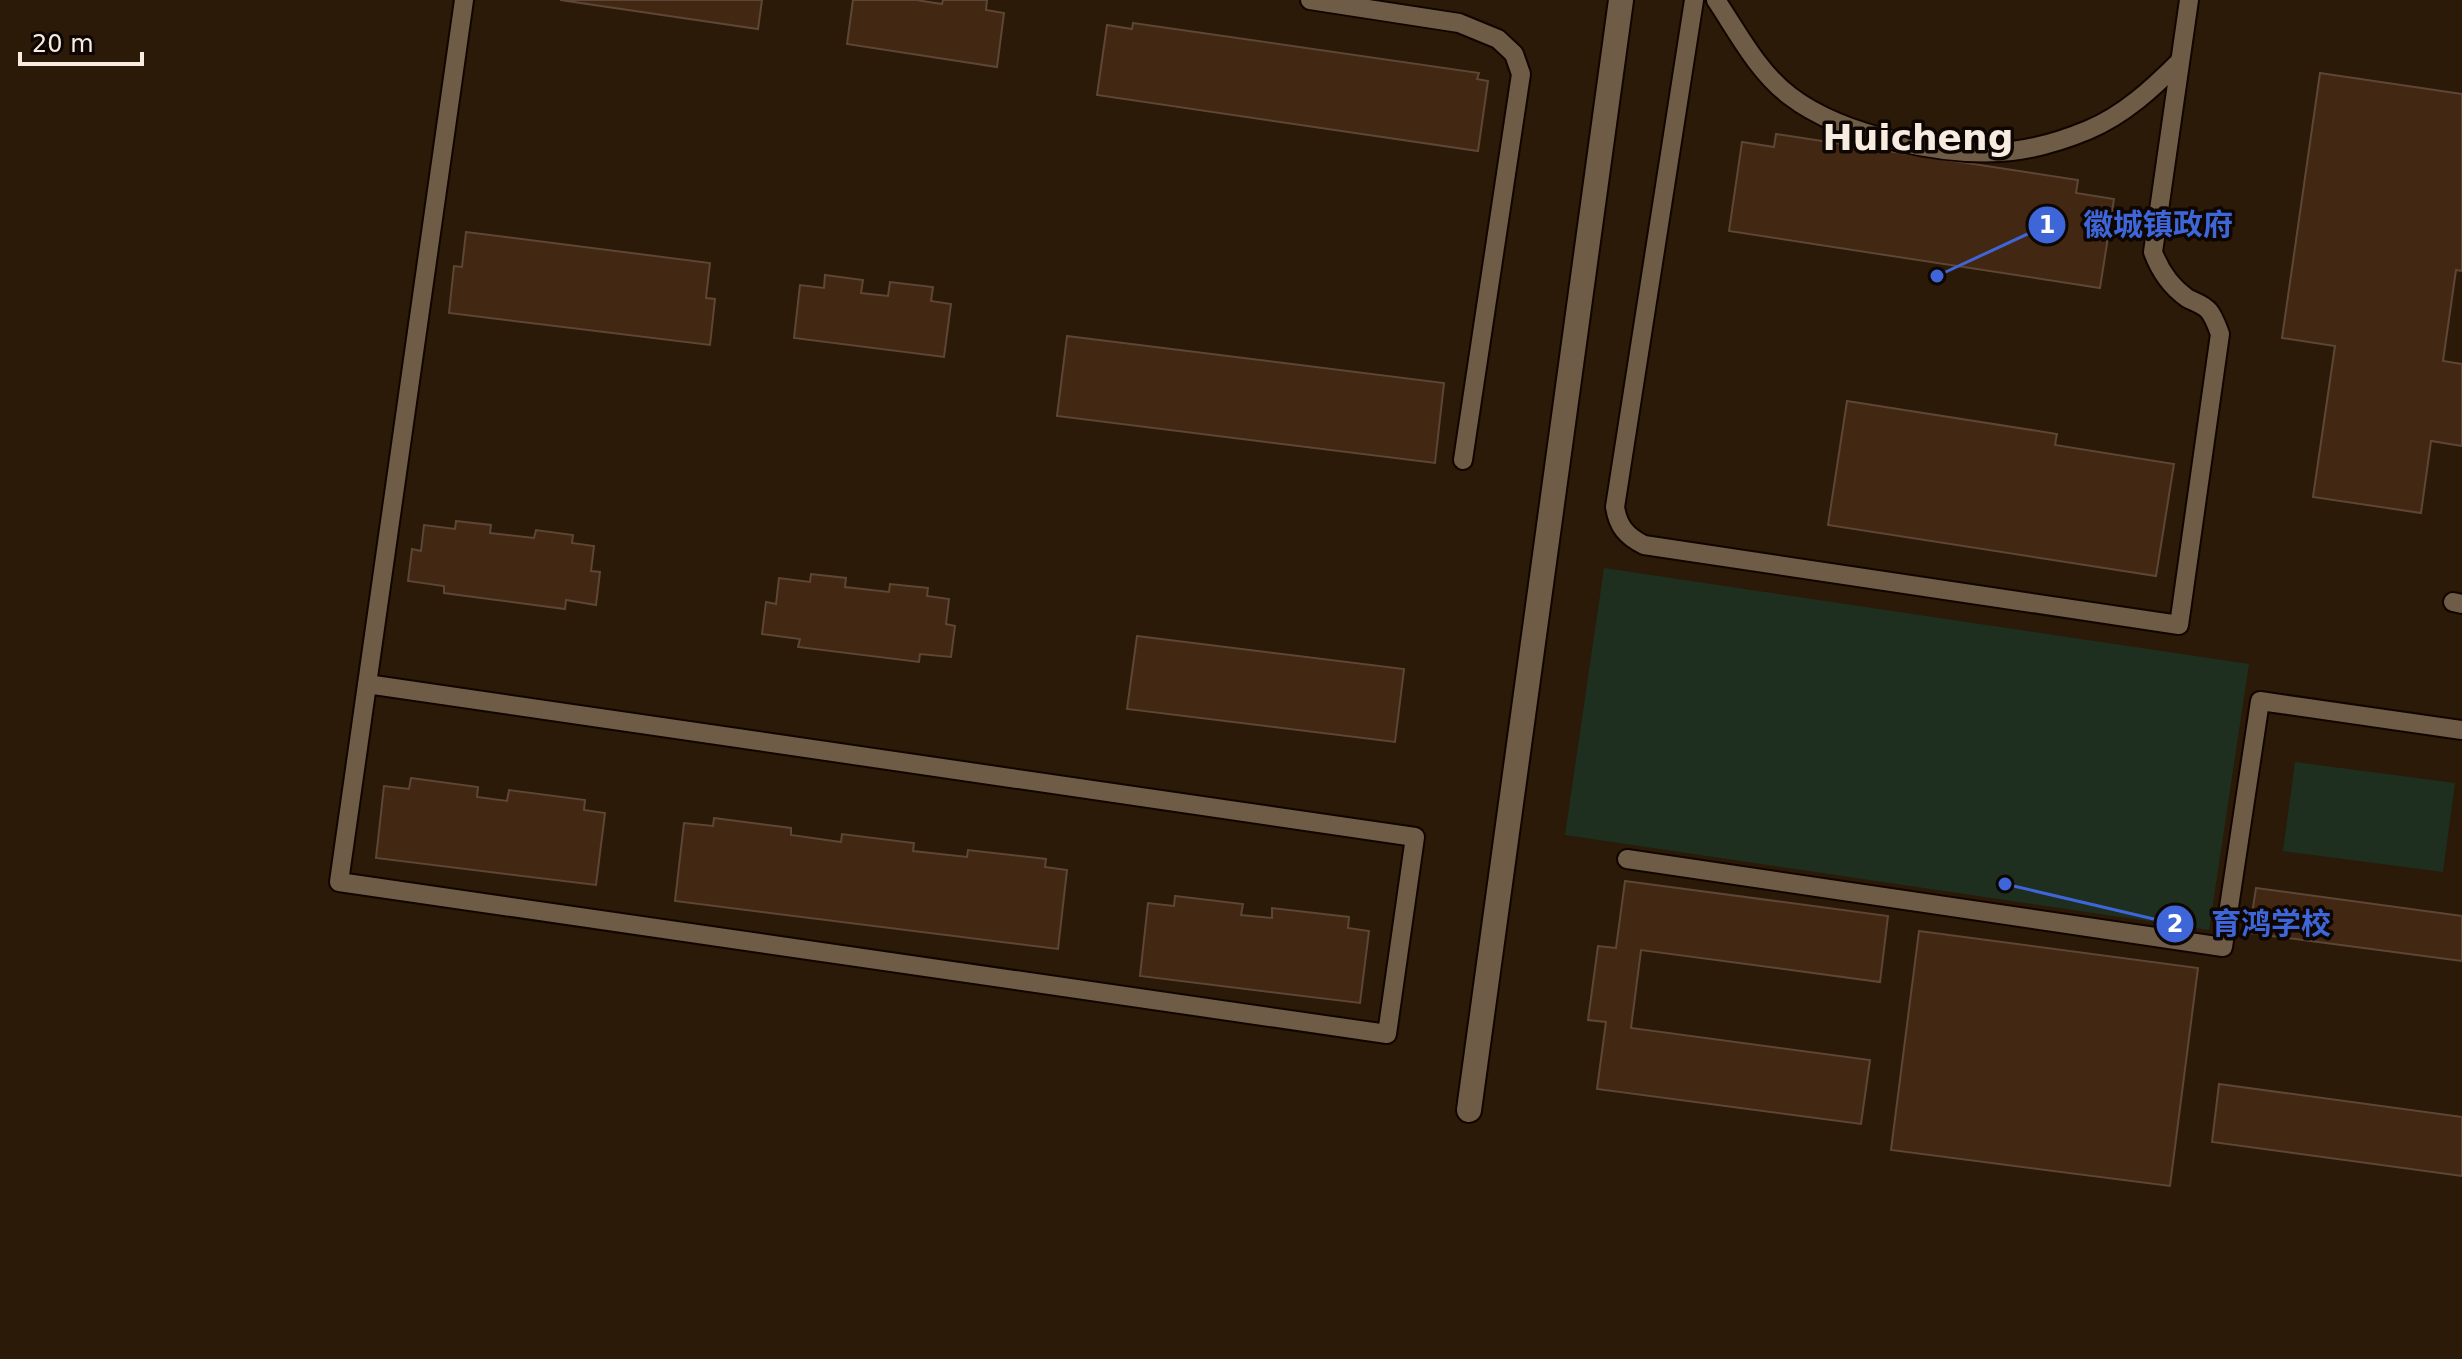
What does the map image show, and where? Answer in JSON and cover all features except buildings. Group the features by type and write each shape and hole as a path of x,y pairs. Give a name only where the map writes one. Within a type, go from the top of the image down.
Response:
{"street":[{"path":"1469,1110 1621,0"}],"lane":[{"path":"367,684 1415,837 1387,1034 339,882 367,684 464,0"},
{"path":"1310,0 1459,23 1498,39 1514,54 1521,74 1463,460"},
{"path":"1694,0 1615,507 1622,530 1644,545 2179,625 2220,334 2206,307 2170,284 2153,252 2189,0"},
{"path":"1716,0 1760,65 1791,97 1824,116 1859,130 1924,147 2010,151 2037,147 2089,130 2123,111 2153,88 2180,61"},
{"path":"1627,859 2223,947 2260,701 2462,730"}],"green space":[{"path":"1604,568 2249,664 2209,930 1565,835"},
{"path":"2295,762 2455,783 2443,872 2283,851"}],"place":[{"name":"徽城镇政府","path":"1937,276"},
{"name":"育鸿学校","path":"2005,884"}],"district":[{"name":"Huicheng","path":"1918,137"}]}
